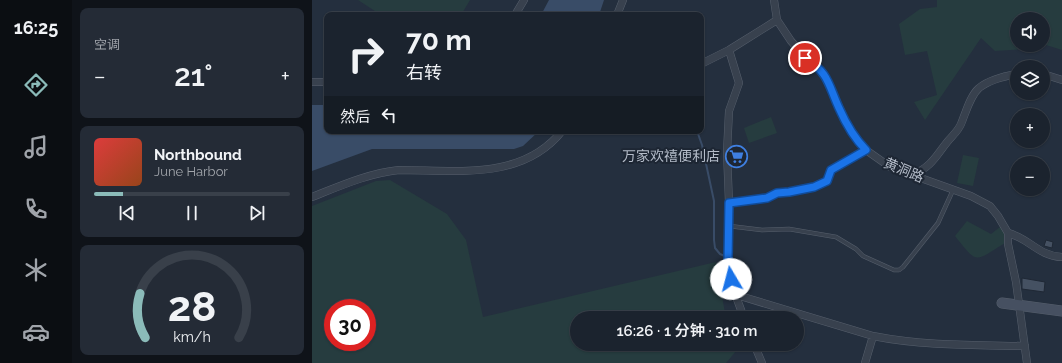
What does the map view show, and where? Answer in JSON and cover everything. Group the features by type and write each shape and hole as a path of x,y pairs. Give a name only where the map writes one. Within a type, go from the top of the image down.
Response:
{"street":[{"path":"518,12 524,0"},
{"path":"619,12 623,0"},
{"name":"黄洞路","path":"774,0 777,20 797,49 823,73 850,130 866,150 890,167 971,196 990,206 998,216 1008,233 1008,244 1016,282 1028,363"},
{"path":"704,62 729,50 777,20"},
{"path":"729,50 739,83 728,111 728,260 734,292 741,311"},
{"path":"913,175 925,169 933,162 948,141 956,133 970,101 979,88 992,81 1010,76"},
{"path":"1050,76 1062,80"},
{"path":"312,82 324,82"},
{"path":"312,197 366,177 387,171 484,170 508,166 537,152 554,140 559,134"},
{"path":"1008,233 1016,235 1044,253 1054,257 1062,257"},
{"path":"734,292 740,296 873,336 931,344 1025,346"},
{"path":"1002,303 1062,311"},
{"path":"864,363 873,336"},
{"path":"757,351 762,363"}],"lane":[{"path":"729,203 767,198 777,193 814,187 827,181 831,170 866,150"},
{"path":"729,226 762,230 789,229 836,237 856,249 863,256 894,270 899,270 938,223 953,190"}],"green space":[{"path":"358,0 470,0 463,12 376,12"},
{"path":"937,0 1062,0 1062,50 1050,46 1050,12 1010,12 1010,50 995,51 981,38 925,120 914,102 937,95 927,51 905,55 899,24 920,9 937,7"},
{"path":"771,117 777,133 749,143 744,128"},
{"path":"963,155 979,158 973,186 957,183"},
{"path":"390,180 447,214 466,240 483,317 716,262 725,311 570,311 570,351 736,351 726,363 312,363 312,206 376,181"},
{"path":"967,221 991,234 1000,227 1004,233 1005,243 982,257 977,258 973,256 955,236"}],"water":[{"path":"549,0 604,0 600,12 543,12"},
{"path":"312,105 324,105 324,134 536,134 523,146 514,149 372,149 312,171"}],"building":[{"path":"1046,240 1053,242 1052,248 1044,246"},
{"path":"1022,278 1045,282 1044,292 1022,289"}],"waterway":[{"path":"698,134 702,145 714,201 715,248 720,254 727,257"},
{"path":"731,259 740,264"}],"place":[{"name":"万家欢禧便利店","path":"736,156"}],"route":[{"path":"731,279 728,260 729,203 767,198 777,193 814,187 827,181 831,170 866,150 858,142 850,130 823,73 818,67 805,58"}]}
